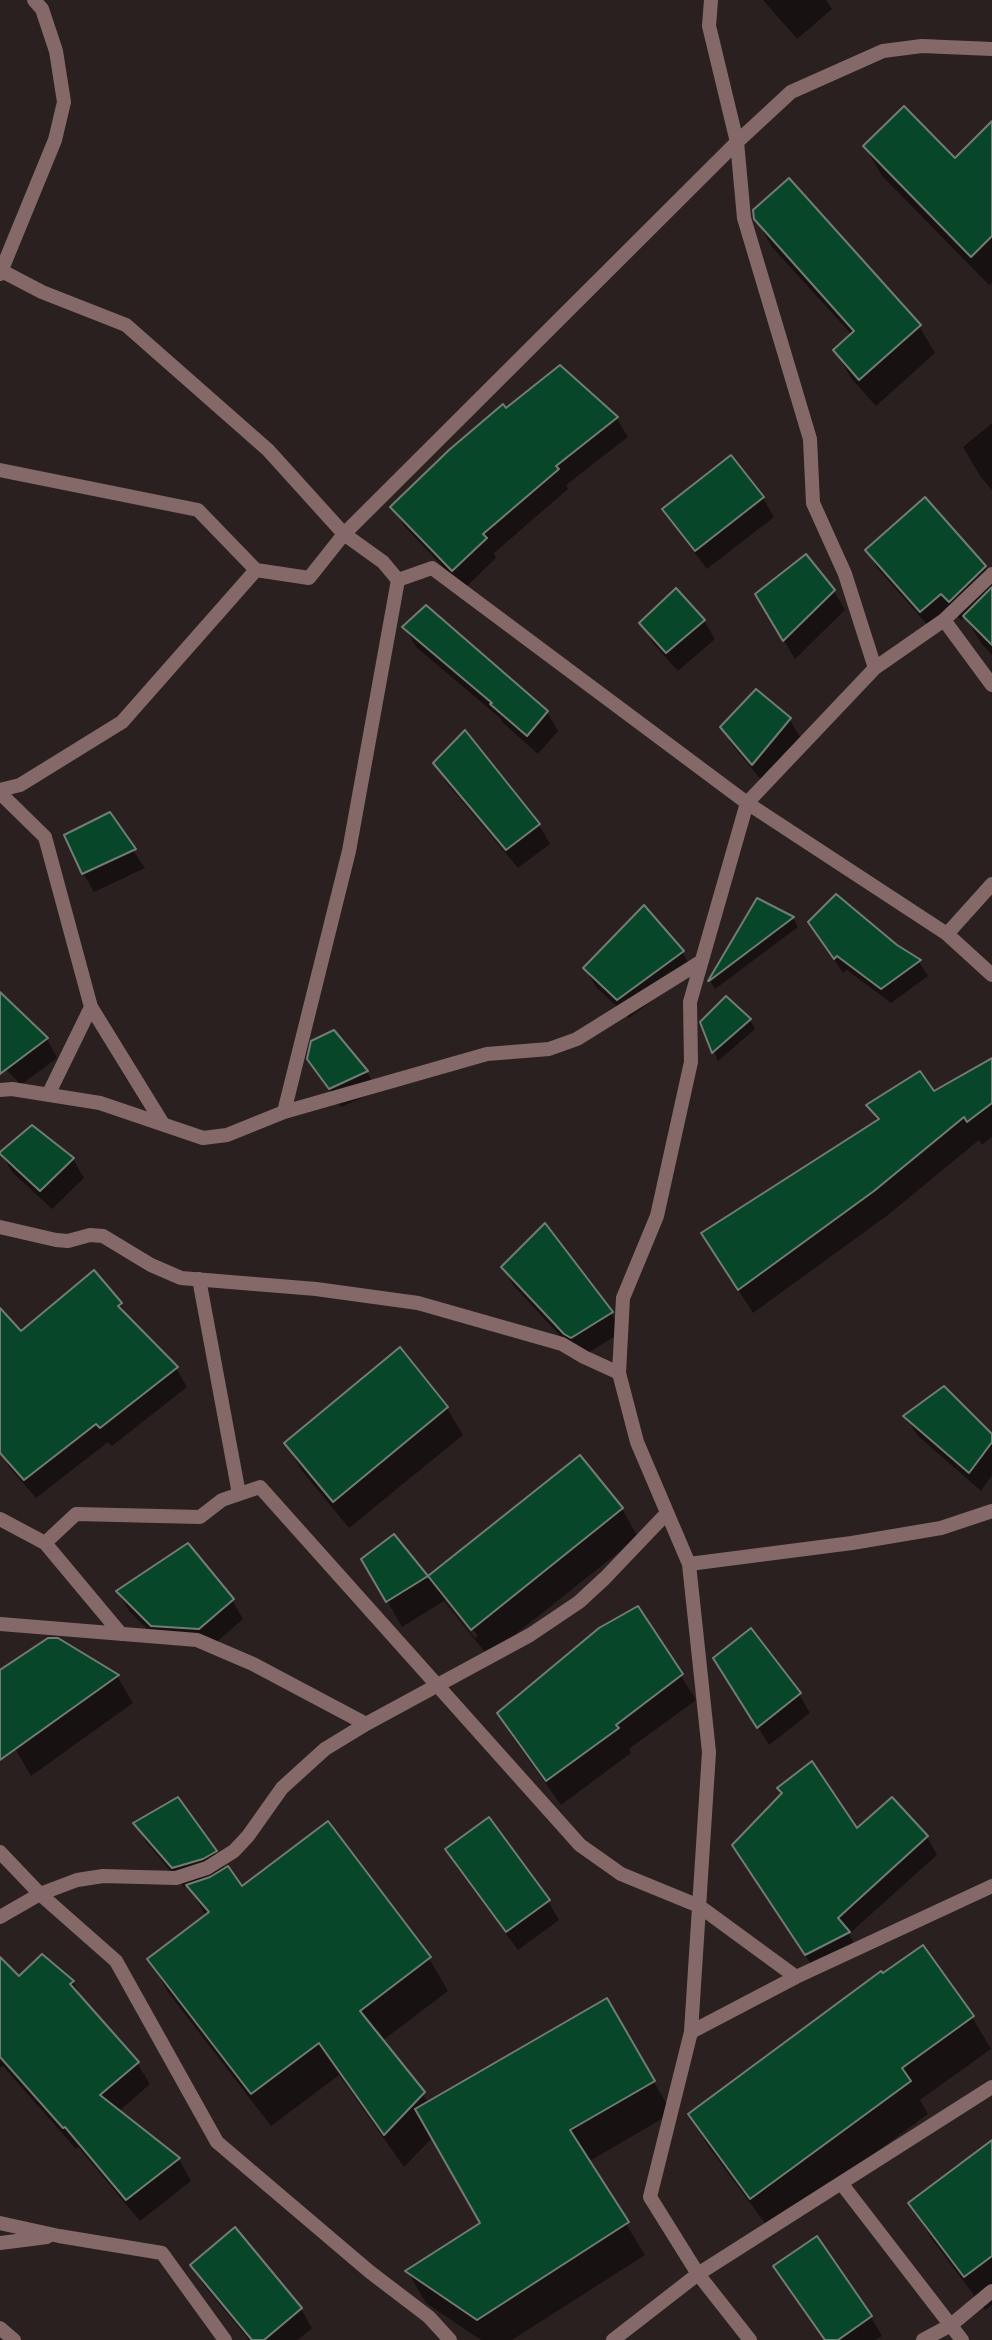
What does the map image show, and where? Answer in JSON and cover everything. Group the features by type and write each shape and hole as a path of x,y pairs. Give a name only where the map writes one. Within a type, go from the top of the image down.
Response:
{"street":[{"path":"34,0 42,9 56,51 64,102 55,140 0,272 41,292 126,325 268,450 344,534 383,562 398,580"},
{"path":"711,0 709,26 737,142 744,218 810,439 813,503 845,574 875,668"},
{"path":"0,470 198,510 256,570 309,578 344,534 737,142 792,92 883,51 922,46 992,49"},
{"path":"398,580 432,568 747,803 947,934 992,975"},
{"path":"163,1124 91,1007 45,837 0,791 20,785 122,722 256,570"},
{"path":"750,2340 698,2274 650,2197 691,2032 709,1752 689,1564 637,1443 619,1373 623,1298 657,1216 691,1062 690,1002 747,803 875,668 944,620 992,575"},
{"path":"284,1112 349,851 398,580"},
{"path":"944,620 992,685"},
{"path":"947,934 992,884"},
{"path":"0,1090 12,1089 100,1103 203,1138 227,1135 284,1112 487,1054 549,1049 577,1039 702,961"},
{"path":"48,1095 91,1007"},
{"path":"0,1227 56,1240 68,1241 90,1234 103,1236 165,1272 181,1278 316,1289 418,1303 562,1344 619,1373"},
{"path":"199,1279 239,1494"},
{"path":"45,1542 76,1514 200,1517 222,1500 260,1487 435,1686 580,1845 621,1874 699,1906 796,1977"},
{"path":"689,1564 852,1543 941,1528 992,1511"},
{"path":"0,1917 40,1894 77,1880 103,1876 176,1878 207,1868 234,1851 282,1788 325,1749 530,1635 579,1602 606,1578 667,1513"},
{"path":"0,1519 45,1542 121,1634"},
{"path":"0,1623 197,1640 223,1649 366,1724"},
{"path":"0,1852 40,1894 116,1961 217,2142 370,2272 429,2317 450,2340"},
{"path":"691,2032 796,1977 992,1886"},
{"path":"613,2340 698,2274 992,2087"},
{"path":"841,2183 962,2340"},
{"path":"0,2223 162,2253 225,2340"},
{"path":"0,2243 59,2236"},
{"path":"923,2340 951,2325 992,2291"},
{"path":"0,2328 14,2340"}],"building":[{"path":"904,106 955,158 992,121 992,236 971,257 863,146"},
{"path":"789,178 921,325 859,380 833,350 854,331 754,219 753,210"},
{"path":"560,365 618,417 556,466 559,469 483,534 487,538 452,571 390,507 449,450 503,404 506,408"},
{"path":"731,455 764,497 695,551 662,509"},
{"path":"925,497 986,566 949,602 941,594 920,612 865,550"},
{"path":"806,554 835,590 783,641 755,594"},
{"path":"992,587 992,645 963,616"},
{"path":"676,588 705,620 666,653 639,623"},
{"path":"426,605 548,711 527,736 402,627"},
{"path":"756,689 791,718 752,765 720,727"},
{"path":"465,730 540,824 506,850 433,763"},
{"path":"110,812 136,849 82,874 64,835"},
{"path":"836,894 897,945 921,960 881,989 837,956 834,959 808,922"},
{"path":"757,898 794,917 708,981"},
{"path":"644,905 684,951 617,1000 583,968"},
{"path":"0,992 48,1038 0,1074"},
{"path":"726,996 751,1019 712,1053 700,1022"},
{"path":"334,1030 368,1071 329,1089 307,1059 311,1041"},
{"path":"992,1058 992,1103 967,1122 964,1117 874,1191 738,1290 701,1233 879,1119 866,1105 920,1071 934,1091"},
{"path":"32,1125 74,1158 40,1191 0,1154"},
{"path":"545,1223 613,1312 571,1338 564,1334 501,1267"},
{"path":"94,1270 122,1303 118,1306 178,1367 100,1428 96,1424 24,1480 0,1453 0,1308 21,1331"},
{"path":"400,1347 448,1407 333,1502 284,1443"},
{"path":"944,1386 992,1434 992,1442 969,1473 903,1416"},
{"path":"580,1455 623,1508 471,1630 428,1576"},
{"path":"394,1534 428,1576 386,1602 361,1559"},
{"path":"188,1543 234,1599 199,1629 151,1626 116,1591"},
{"path":"638,1606 683,1674 616,1725 619,1728 546,1781 497,1713 599,1628"},
{"path":"751,1628 801,1693 757,1728 713,1658"},
{"path":"48,1638 58,1638 119,1675 0,1760 0,1670"},
{"path":"812,1761 857,1828 892,1797 928,1836 838,1918 850,1932 805,1955 732,1845 782,1793 777,1788"},
{"path":"178,1797 217,1851 203,1859 172,1868 133,1823"},
{"path":"489,1817 550,1900 506,1932 445,1849"},
{"path":"328,1821 431,1957 360,2011 425,2092 384,2135 319,2043 251,2094 147,1959 209,1912 186,1885 210,1877 228,1866 242,1886"},
{"path":"923,1945 974,2016 902,2068 911,2081 750,2199 688,2114 881,1971 883,1973"},
{"path":"42,1954 74,1981 70,1984 139,2062 100,2095 180,2158 126,2200 65,2127 63,2128 0,2057 0,1957 19,1976"},
{"path":"607,1998 655,2081 570,2130 629,2222 477,2320 405,2271 480,2223 415,2109"},
{"path":"992,2140 992,2256 964,2277 908,2203"},
{"path":"235,2227 302,2308 264,2340 252,2340 190,2265"},
{"path":"817,2236 872,2316 838,2340 825,2340 773,2266"}]}
